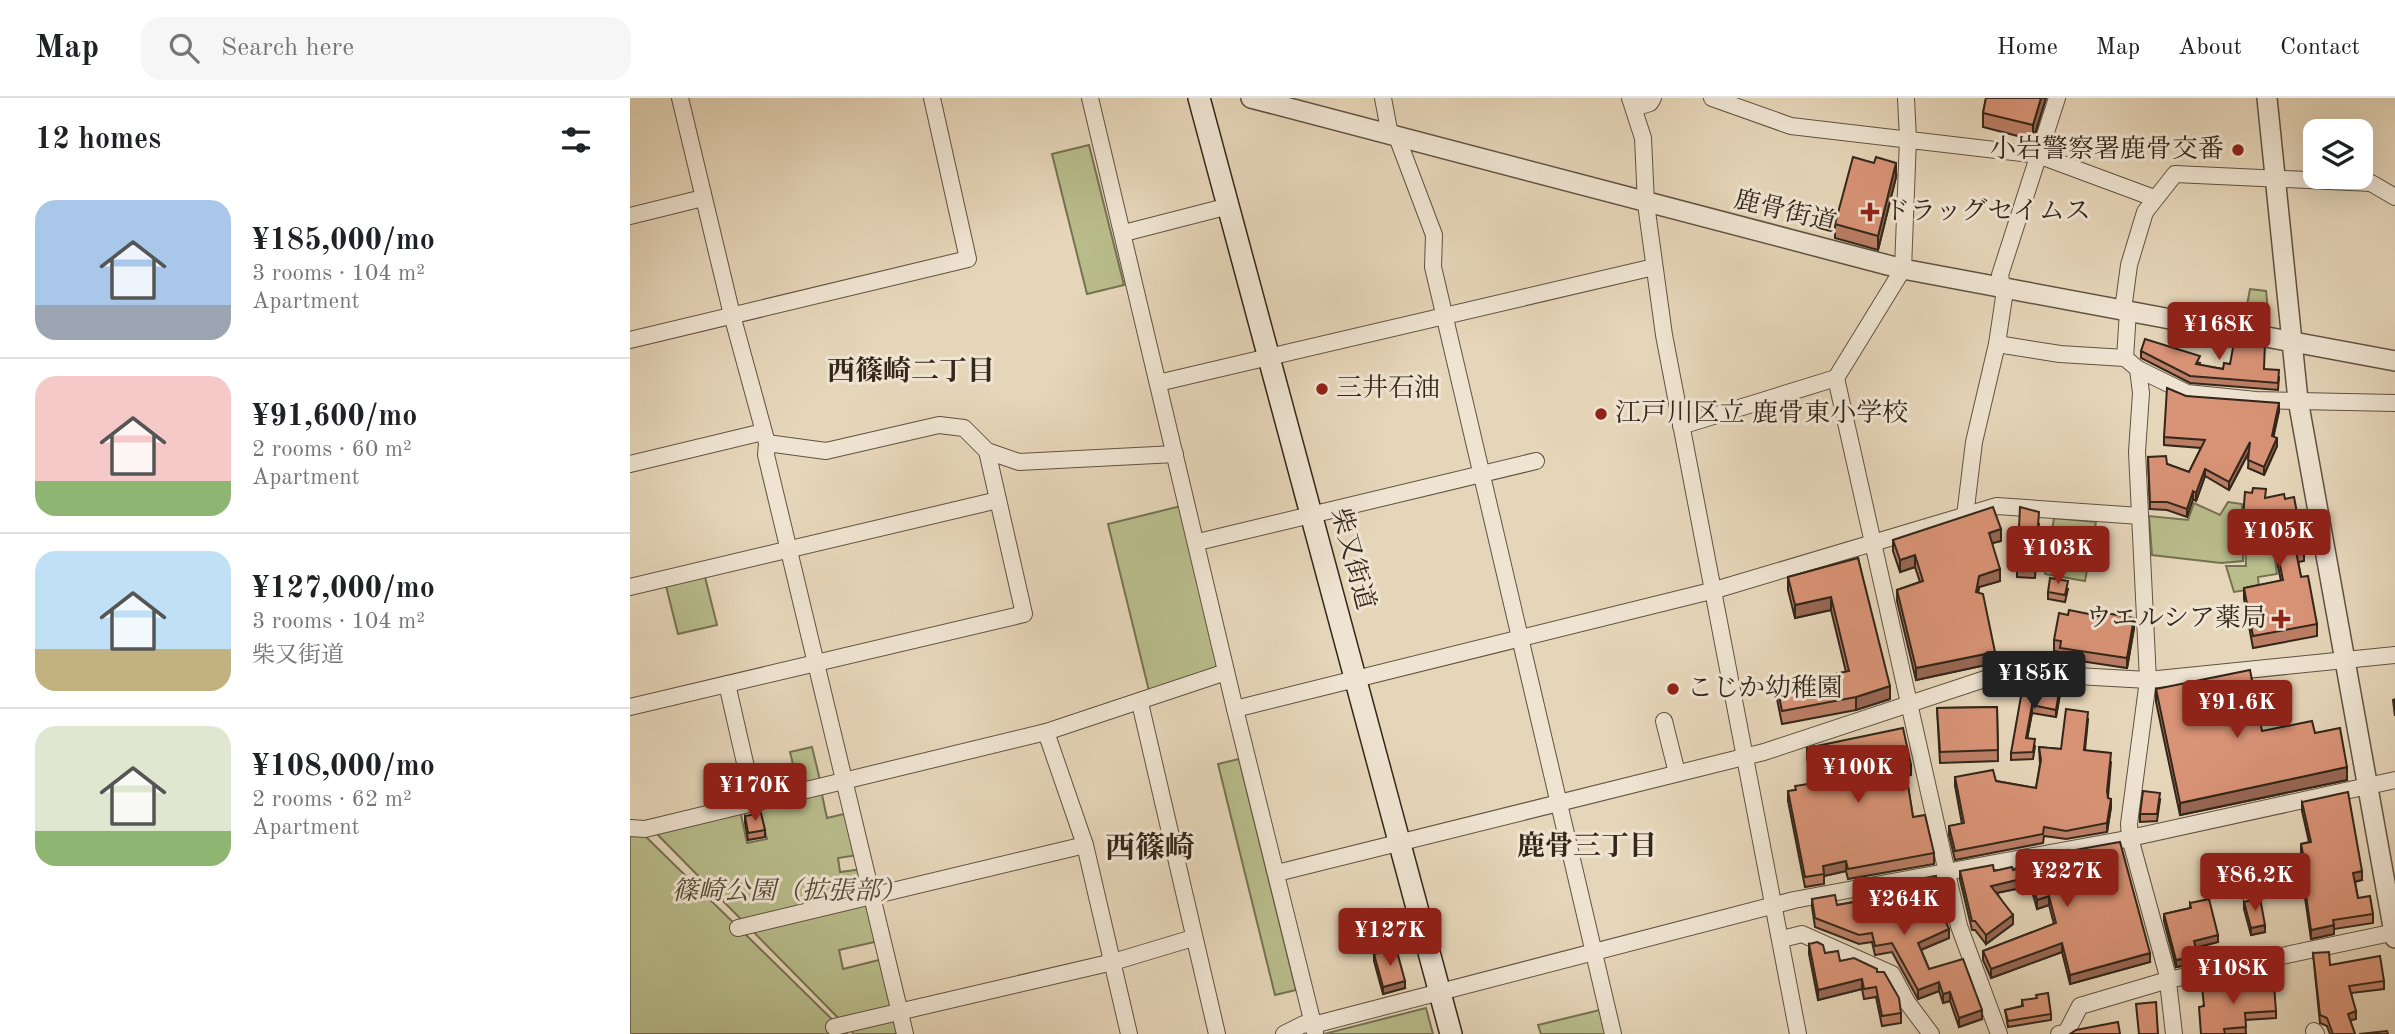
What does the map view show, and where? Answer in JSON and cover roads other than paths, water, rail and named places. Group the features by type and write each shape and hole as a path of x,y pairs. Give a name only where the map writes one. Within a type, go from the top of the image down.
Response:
{"main road":[{"name":"柴又街道","path":"1199,98 1451,1034"}],"street":[{"path":"680,98 732,315 765,438 765,455 818,663 905,1034"},
{"path":"630,340 968,259 932,98"},
{"path":"1090,98 1198,542 1226,672 1315,1029"},
{"name":"鹿骨街道","path":"1251,98 1646,204 1903,269 2395,361"},
{"path":"1382,98 1393,136 1434,235 1433,267 1613,1034"},
{"path":"1653,98 1650,103 1632,103 1643,138 1646,204 1654,267 1681,426 1776,906 1798,1034"},
{"path":"1712,98 1791,127 2038,155 2154,198"},
{"path":"1681,426 1836,378 1903,269 1908,139 1906,98"},
{"path":"1965,516 1974,442 1997,344 2004,297 2000,275 2057,98"},
{"path":"2267,98 2298,400 2395,938"},
{"path":"2124,358 2129,265 2145,212 2175,174 2371,183 2395,197"},
{"path":"630,216 703,198"},
{"path":"1124,233 1229,206"},
{"path":"1158,383 1654,267"},
{"path":"1997,344 2060,354 2124,358 2138,369 2187,393 2256,400 2395,403"},
{"path":"2138,369 2140,516 2148,680 2130,838 2168,980 2174,1034"},
{"path":"1836,378 1945,871 1959,926 1999,1034"},
{"path":"630,464 765,438 826,451 939,425 964,428 987,451 1020,463 1175,454"},
{"path":"630,707 1024,614 987,451"},
{"path":"1198,542 1480,472 1536,461"},
{"path":"630,587 998,500"},
{"path":"1235,709 1715,590 1997,506 2140,516"},
{"path":"1277,873 1746,756 1831,732 2006,672 2148,680 2395,656"},
{"path":"630,828 645,829 1046,732 1140,703 1226,672"},
{"path":"727,684 754,802"},
{"path":"1140,703 1217,1034"},
{"path":"1664,721 1677,773"},
{"path":"1046,732 1085,845 1129,1034"},
{"path":"1284,1034 1304,1024 1315,1029 1776,906 1945,871 2130,838 2395,780"},
{"path":"738,928 1085,845"},
{"path":"2059,1034 2066,1033 2080,1006 2168,980 2395,932"},
{"path":"1782,939 1802,934 1892,974 1907,1002 1931,1034"},
{"path":"834,1027 1113,962 1193,938"}],"place":[{"name":"小岩警察署鹿骨交番","path":"2238,150"},
{"name":"ドラッグセイムス","path":"1870,212"},
{"name":"三井石油","path":"1322,389"},
{"name":"江戸川区立 鹿骨東小学校","path":"1601,414"},
{"name":"ウエルシア薬局","path":"2281,619"},
{"name":"こじか幼稚園","path":"1673,689"}],"district":[{"name":"西篠崎二丁目","path":"911,373"},
{"name":"鹿骨三丁目","path":"1587,848"},
{"name":"西篠崎","path":"1150,849"}],"park label":[{"name":"篠崎公園（拡張部）","path":"789,892"}]}
